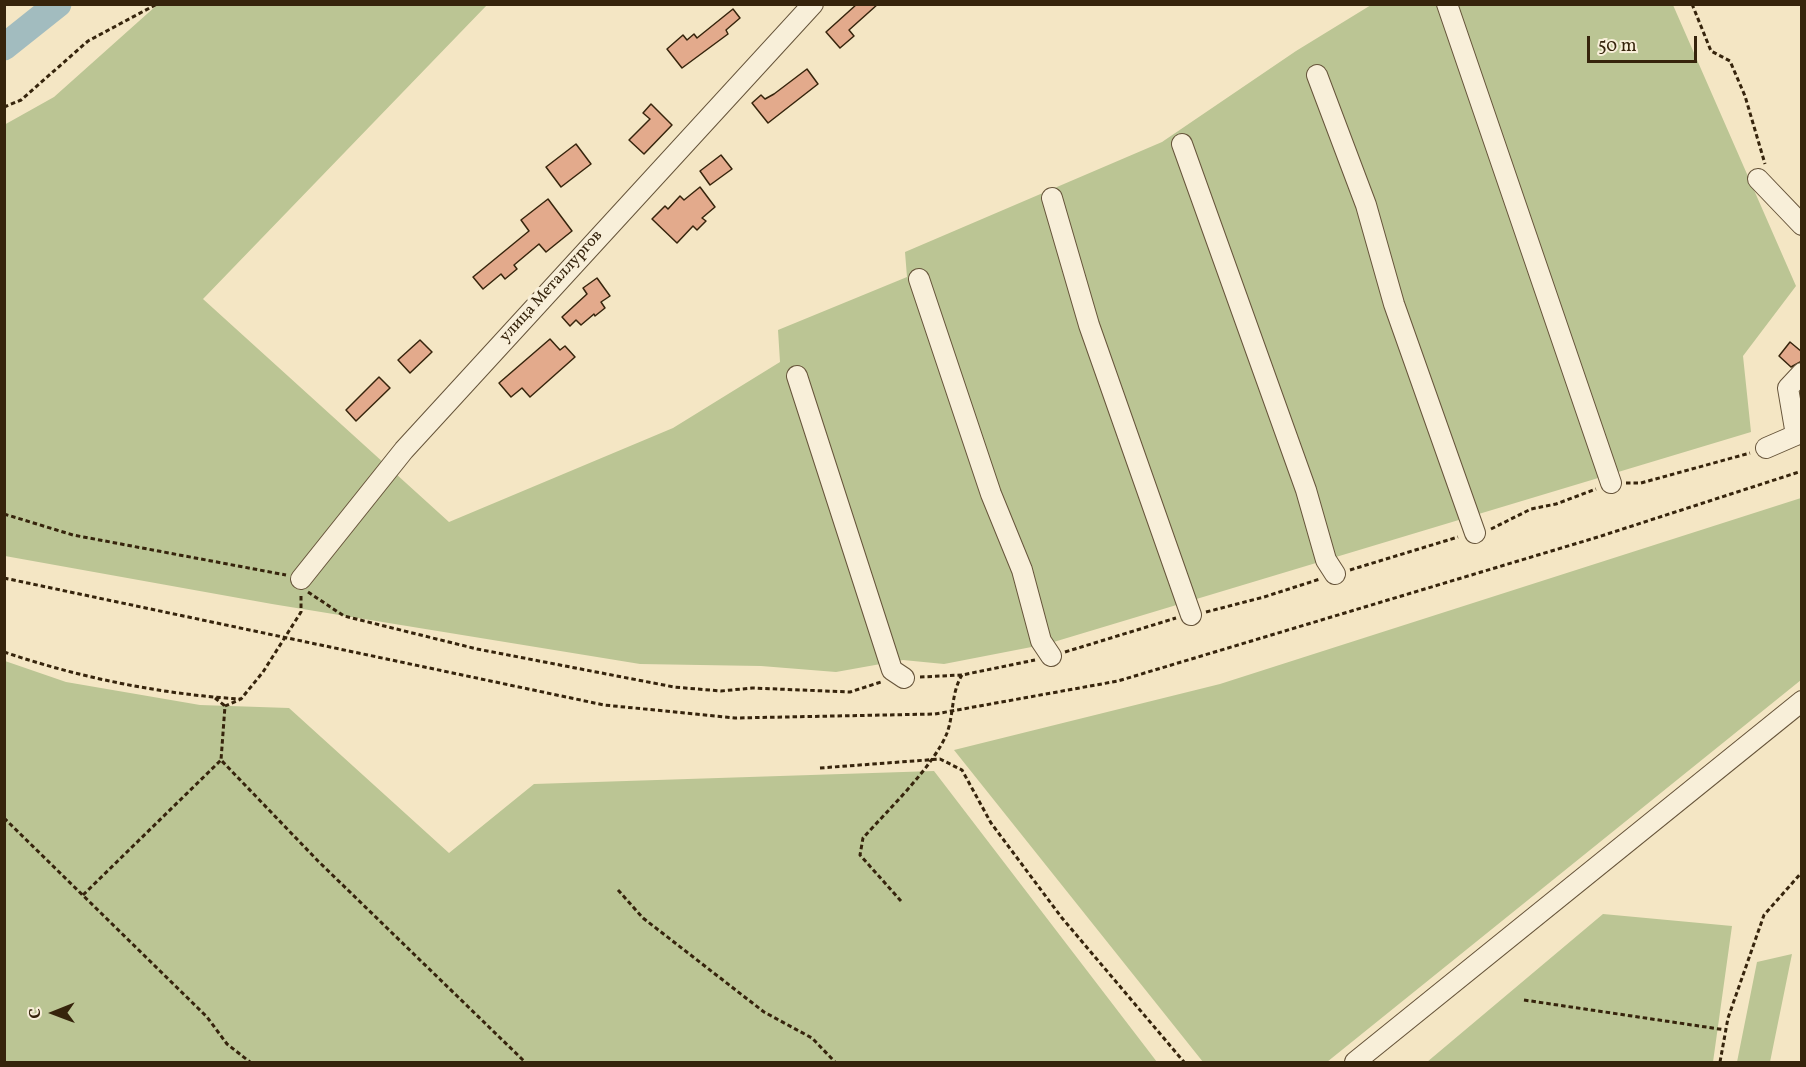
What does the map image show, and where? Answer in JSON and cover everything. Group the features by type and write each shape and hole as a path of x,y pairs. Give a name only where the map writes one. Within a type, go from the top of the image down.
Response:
{"street":[{"name":"улица Металлургов","path":"301,579 404,450 813,4"},
{"path":"1447,4 1611,483"},
{"path":"1317,75 1366,205 1394,304 1475,533"},
{"path":"1182,144 1306,490 1326,560 1335,574"},
{"path":"1758,179 1775,194 1802,225"},
{"path":"1052,198 1089,325 1191,615"},
{"path":"919,279 991,494 1022,570 1041,640 1051,656"},
{"path":"1766,448 1799,434 1788,388 1802,373"},
{"path":"797,376 892,670 904,678"},
{"path":"1355,1062 1802,701"}],"path":[{"path":"4,107 21,100 88,41 157,4"},
{"path":"1692,4 1711,51 1731,61 1745,96 1775,194"},
{"path":"4,578 604,705 735,718 934,714 1118,681 1598,537 1802,471"},
{"path":"225,706 241,699 263,672 301,612 301,579"},
{"path":"4,652 57,670 170,692 241,699"},
{"path":"901,901 860,855 863,838 931,759 947,733 956,685 962,675"},
{"path":"214,697 225,706"},
{"path":"82,895 221,760 225,706"},
{"path":"820,768 940,759 962,770 991,823 1062,918 1184,1062"},
{"path":"221,760 318,861 525,1062"},
{"path":"4,818 207,1017 227,1044 250,1062"},
{"path":"1720,1062 1726,1030 1764,915 1802,872"},
{"path":"618,890 642,918 764,1012 813,1038 835,1062"},
{"path":"1524,1000 1726,1030"}],"green space":[{"path":"157,5 487,5 203,299 449,522 673,428 780,362 778,330 907,277 905,252 1162,142 1296,51 1371,5 1673,5 1796,286 1743,356 1751,432 1047,644 944,664 903,660 836,672 761,666 640,664 272,604 5,556 4,125 54,97"},
{"path":"1801,498 1801,680 1327,1062 1203,1062 954,750 1220,684"},
{"path":"5,661 66,682 200,705 289,708 449,853 534,784 934,771 1157,1062 5,1062"},
{"path":"1603,914 1732,926 1713,1062 1427,1062"},
{"path":"1792,954 1770,1062 1737,1062 1757,962"}],"building":[{"path":"857,4 878,4 849,30 854,36 840,48 826,32"},
{"path":"733,9 740,18 726,30 728,34 682,68 667,49 683,35 687,40 694,34 697,38"},
{"path":"807,69 818,84 768,123 752,103 761,95 765,99 774,94"},
{"path":"651,104 672,125 644,154 629,140 650,119 643,113"},
{"path":"576,144 591,164 561,187 546,167"},
{"path":"721,155 732,169 710,185 700,171"},
{"path":"700,187 715,207 702,218 706,221 697,230 693,226 677,243 652,219 665,206 668,209 680,196 684,200"},
{"path":"548,199 572,231 546,252 539,244 514,265 517,269 505,279 501,274 483,289 473,277 529,231 521,220"},
{"path":"597,278 610,296 601,302 605,308 581,325 576,320 570,326 562,317 587,294 583,288"},
{"path":"550,339 560,350 565,346 575,357 530,397 522,388 511,397 499,383"},
{"path":"420,340 432,352 410,373 398,360"},
{"path":"1790,342 1802,352 1802,361 1791,367 1779,356"},
{"path":"379,377 390,388 356,421 346,410"}],"waterway":[{"path":"4,47 58,4"}]}
